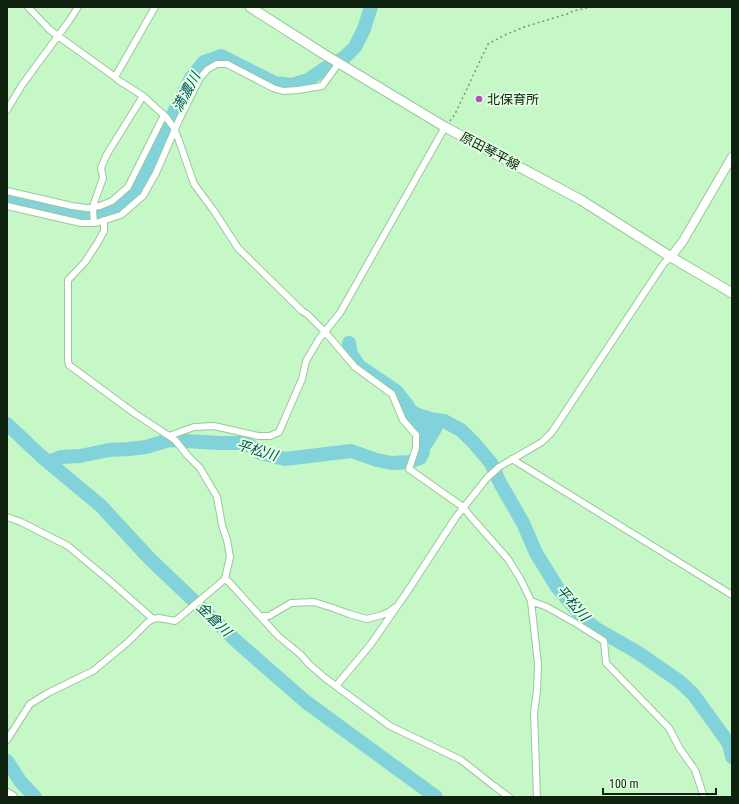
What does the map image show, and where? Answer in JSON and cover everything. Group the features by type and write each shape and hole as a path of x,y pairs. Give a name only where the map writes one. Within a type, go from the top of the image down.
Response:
{"highway":[{"path":"7,794 12,797"}],"main road":[{"name":"原田琴平線","path":"250,7 445,127 581,200 671,257 732,293"}],"street":[{"path":"28,7 50,30 115,76 118,80 143,96 165,116 174,129 194,184 238,248 302,311 307,314 355,367 392,394 403,420 416,435 416,448 409,469 463,507 508,560 531,602 538,664 537,691 534,713 537,797"},
{"path":"7,110 22,85 78,7"},
{"path":"115,76 155,7"},
{"path":"7,206 81,223 104,220 121,215 143,196 156,173 174,129 200,78 208,69 217,64 227,64 274,88 283,90 298,90 322,86 339,63"},
{"path":"94,222 93,208 103,178 101,168 107,154 143,96"},
{"path":"7,191 72,206 88,208 100,206 112,201 128,186 165,116"},
{"path":"169,436 194,427 214,426 258,436 270,436 279,432 302,378 306,361 324,332 340,313 445,127"},
{"path":"336,686 371,644 456,517 487,478 499,467 542,442 552,432 664,263 671,257 683,241 732,157"},
{"path":"7,740 30,704 54,690 93,671 153,619 159,618 175,621 180,617 224,579 230,557 217,497 200,468 175,440 134,413 69,365 68,280 85,262 98,242 104,231 104,220"},
{"path":"512,459 732,595"},
{"path":"7,517 21,522 68,546 153,619"},
{"path":"224,579 229,582 278,636 300,654 325,678 390,726 461,760 510,797"},
{"path":"260,616 269,616 291,603 314,602 349,614 367,618 389,612 395,607"},
{"path":"531,602 547,607 604,641 606,663 669,728 680,749 694,770 704,797"}],"path":[{"path":"445,127 455,114 488,44 524,27 573,11 591,7"}],"water":[{"path":"398,392 419,408 447,418 434,444 415,467 413,465 418,454 419,436 402,414 396,393"}],"waterway":[{"name":"満濃川","path":"7,198 80,216 101,214 111,210 125,200 136,189 191,78 204,62 221,56 275,83 292,85 308,80 345,57 355,47 364,29 371,7"},
{"name":"平松川","path":"349,343 351,354 359,366 396,391 408,406"},
{"name":"平松川","path":"428,419 444,421 461,430 474,443 491,463 500,483 523,523 536,553 557,587 579,613 595,628 637,652 679,681 693,694 729,744 732,757"},
{"name":"金倉川","path":"7,424 41,456 101,506 150,559 235,640 306,702 436,797"},
{"name":"平松川","path":"49,462 61,457 80,456 109,450 146,447 169,440 242,443 253,447 260,453 285,459 351,451 377,460 392,463 409,462 420,458 423,452"},
{"path":"7,761 20,781 35,797"}],"place":[{"name":"北保育所","path":"479,99"}]}
